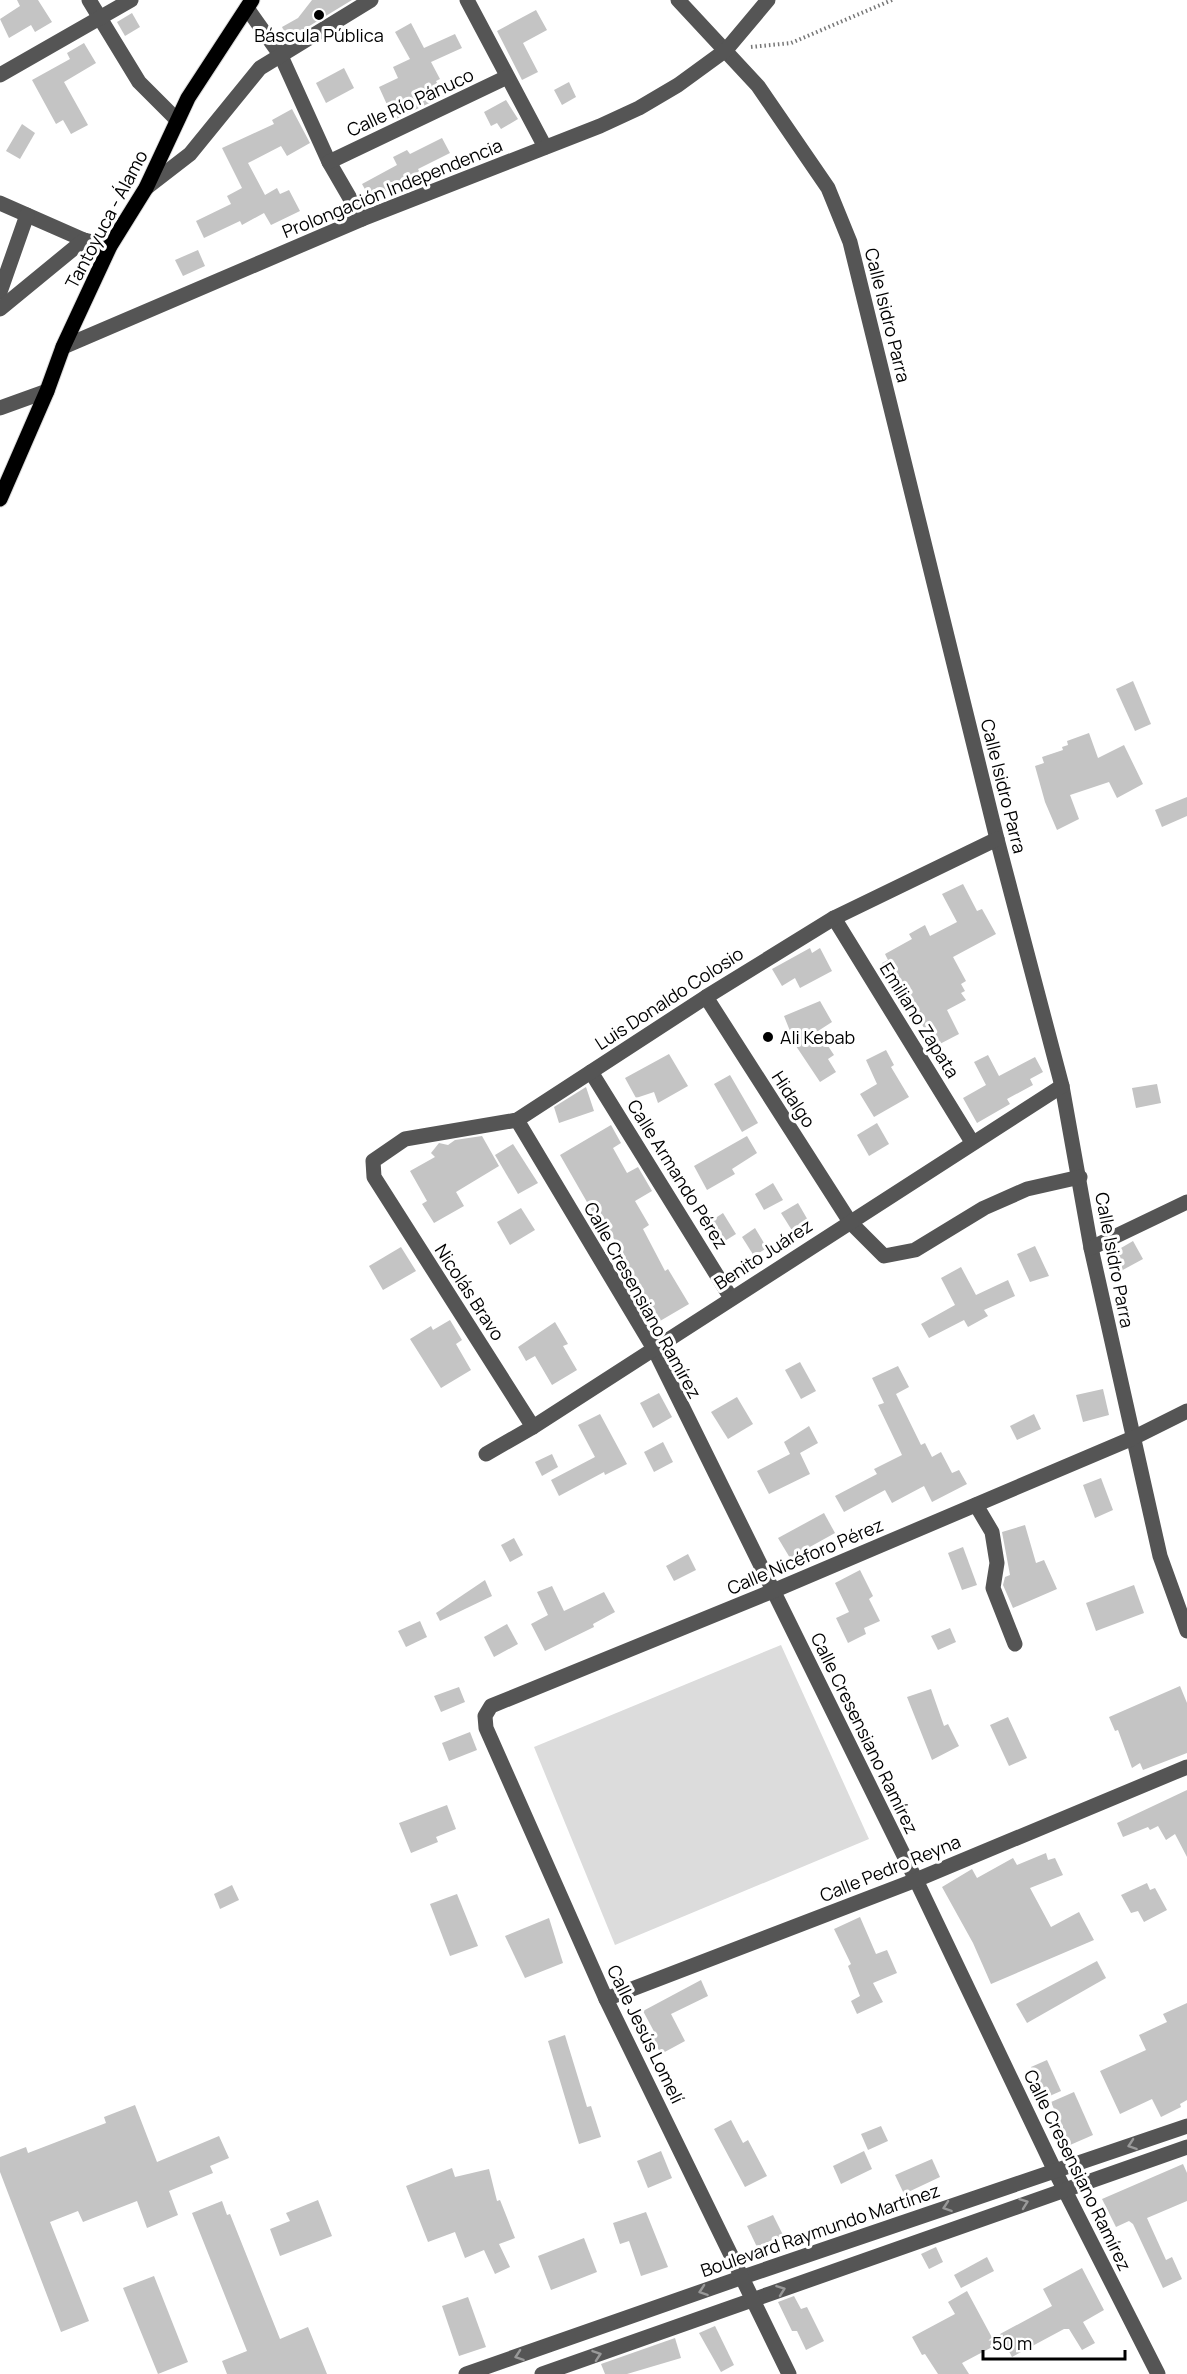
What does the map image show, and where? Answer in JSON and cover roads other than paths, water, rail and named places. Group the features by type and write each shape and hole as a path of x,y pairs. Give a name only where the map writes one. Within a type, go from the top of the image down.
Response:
{"main road":[{"name":"Tantoyuca - Álamo","path":"0,499 47,391 63,347 110,246 146,188 188,98 249,4"}],"street":[{"path":"89,0 139,82 177,120"},
{"path":"0,75 131,0"},
{"path":"146,188 190,154 260,68 371,0"},
{"path":"466,0 545,147"},
{"name":"Calle Isidro Parra","path":"678,0 758,86 828,188 850,242 997,839 1062,1086 1091,1248 1161,1556 1187,1631"},
{"name":"Prolongación Independencia","path":"63,347 362,219 639,108 678,85 726,50 768,0"},
{"path":"249,4 281,56 329,162 362,219"},
{"name":"Calle Río Pánuco","path":"329,162 507,77"},
{"path":"0,203 84,240 110,246"},
{"path":"0,292 27,215"},
{"path":"0,309 84,240"},
{"path":"0,408 47,391"},
{"name":"Luis Donaldo Colosio","path":"374,1178 373,1161 405,1139 517,1120 706,997 834,918 997,839"},
{"name":"Emiliano Zapata","path":"834,918 972,1142"},
{"name":"Hidalgo","path":"706,997 850,1222 884,1256 915,1250 984,1208 1027,1189 1080,1177"},
{"name":"Calle Armando Pérez","path":"591,1072 731,1298"},
{"name":"Benito Juárez","path":"486,1454 654,1350 972,1142 1062,1086"},
{"name":"Calle Cresensiano Ramírez","path":"517,1120 654,1350 916,1880 1055,2171 1158,2374"},
{"name":"Nicolás Bravo","path":"374,1178 533,1427"},
{"path":"1091,1248 1187,1202"},
{"name":"Calle Nicéforo Pérez","path":"491,1706 773,1592 1133,1438 1187,1411"},
{"path":"976,1505 992,1532 997,1563 993,1588 1016,1644"},
{"name":"Calle Jesús Lomelí","path":"491,1706 485,1716 486,1728 606,1999 789,2374"},
{"name":"Calle Pedro Reyna","path":"606,1999 916,1880 1187,1767"},
{"name":"Boulevard Raymundo Martínez","path":"466,2374 1187,2126"},
{"path":"542,2374 1187,2147"}],"place":[{"name":"Báscula Pública","path":"319,15"},
{"name":"Ali Kebab","path":"768,1037"}]}
